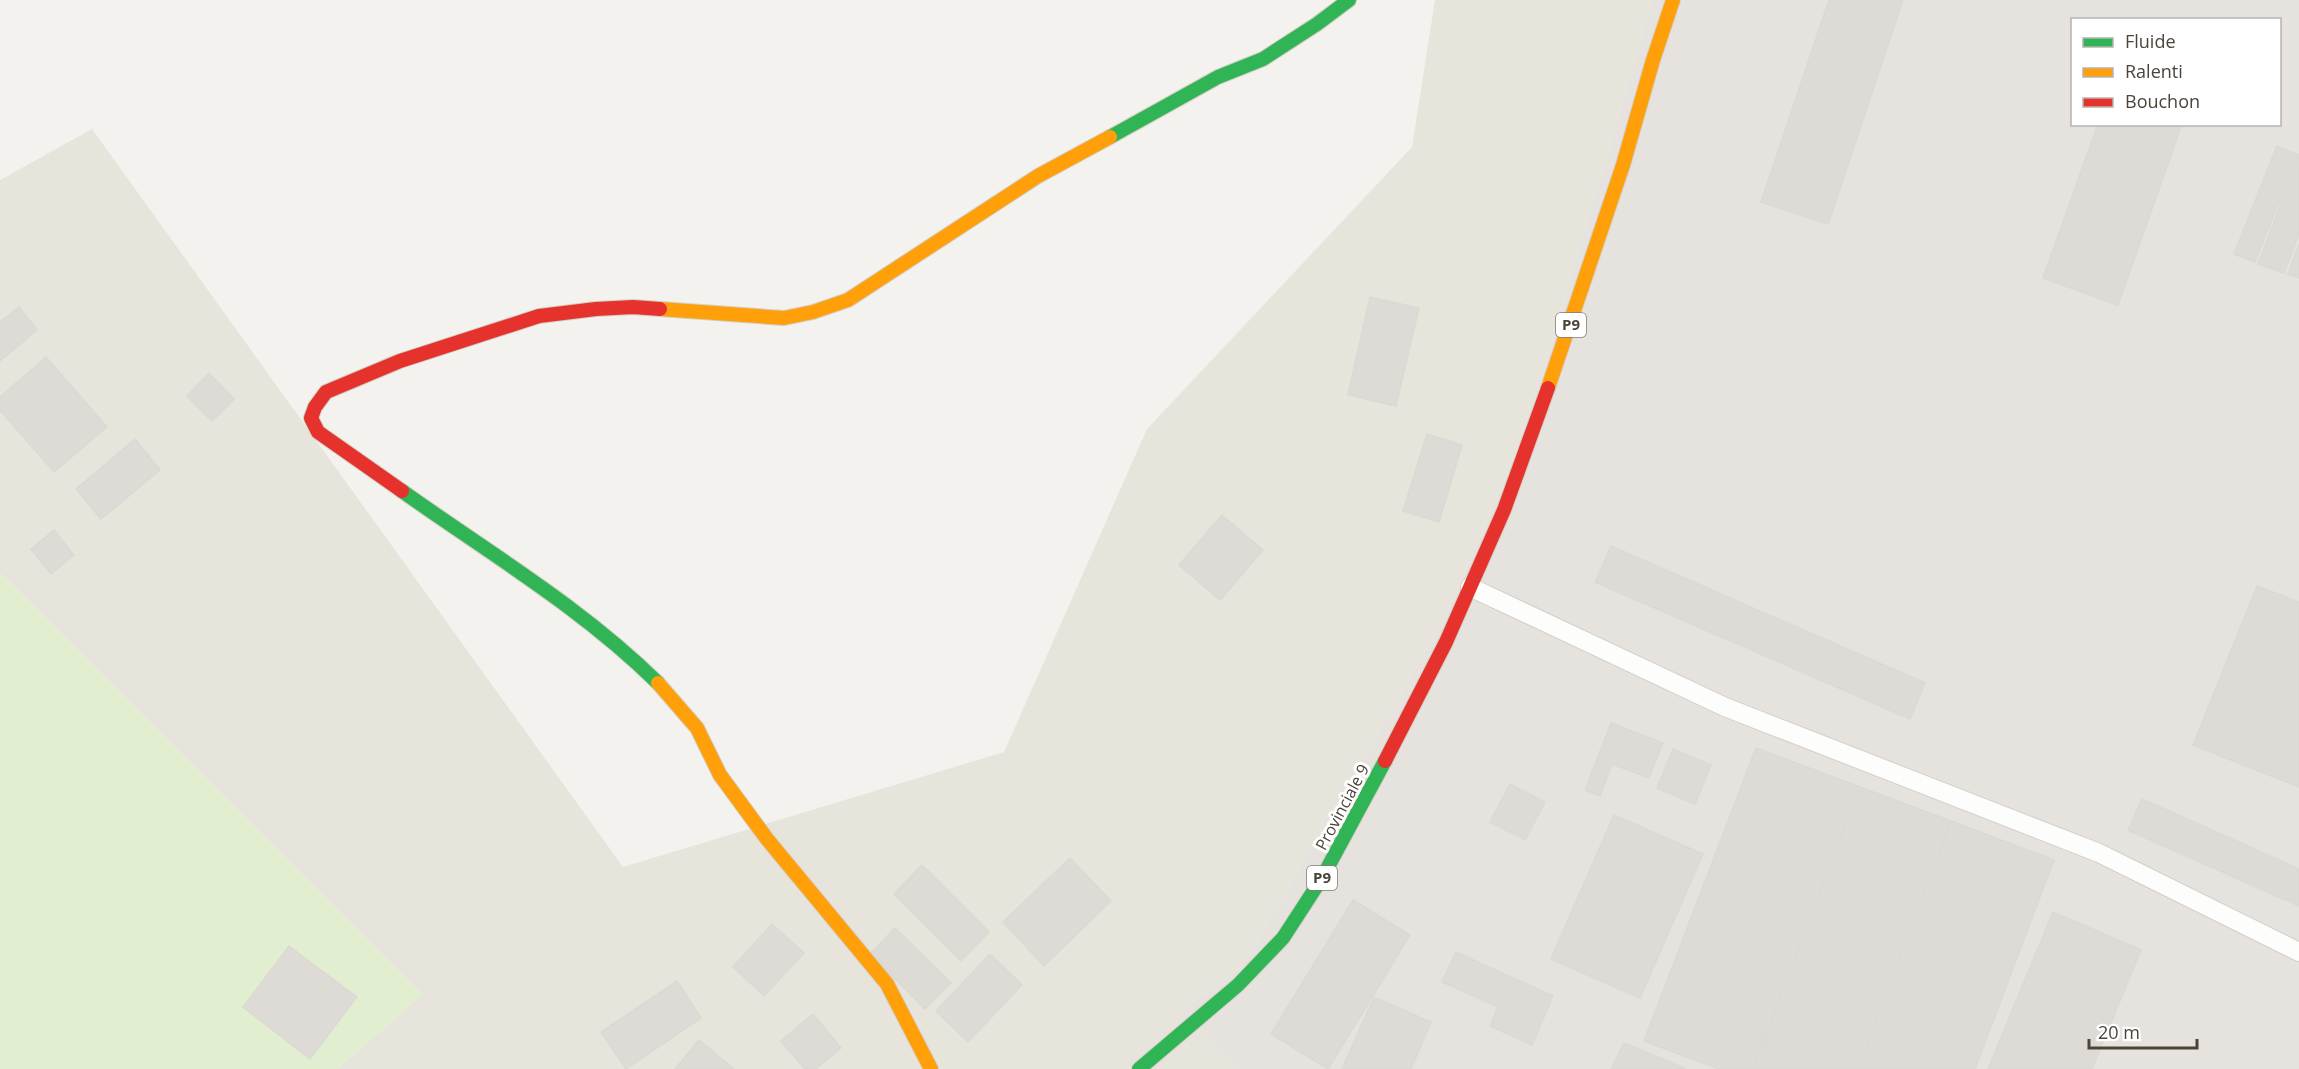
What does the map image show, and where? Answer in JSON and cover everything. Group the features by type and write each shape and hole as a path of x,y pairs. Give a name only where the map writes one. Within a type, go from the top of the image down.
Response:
{"street":[{"path":"931,1069 887,984 767,839 720,775 697,728 657,682 614,642 561,600 459,532 318,432 311,418 315,407 326,392 400,361 539,316 633,307 784,318 813,312 848,300 1038,176 1218,77 1263,59 1349,0"},
{"name":"P9","path":"1470,587 1504,510 1572,320 1623,165 1673,0"},
{"name":"Provinciale 9","path":"1139,1069 1238,985 1283,938 1322,878 1362,807 1446,642 1470,587"}],"lane":[{"path":"1470,587 1725,707 2099,853 2299,952"}],"shaded area":[{"path":"1435,0 1652,0 1528,425 1447,614 1242,967 1179,1012 1239,1069 337,1069 422,995 0,573 0,180 92,129 623,867 1004,752 1147,429 1412,147"},
{"path":"1652,0 2299,0 2299,1069 1239,1069 1179,1012 1242,967 1447,614 1528,425"}],"green space":[{"path":"0,573 422,995 337,1069 0,1069"}],"building":[{"path":"1829,0 1903,0 1828,224 1761,202"},
{"path":"2097,126 2181,126 2118,305 2043,278"},
{"path":"2277,146 2298,155 2255,262 2234,254"},
{"path":"2299,157 2299,234 2284,273 2258,264"},
{"path":"2299,244 2299,278 2288,274"},
{"path":"1370,297 1419,308 1396,406 1348,395"},
{"path":"19,307 37,330 0,361 0,322"},
{"path":"46,357 107,427 54,472 0,410 0,397"},
{"path":"209,373 234,399 212,421 187,396"},
{"path":"1427,434 1462,445 1439,522 1403,511"},
{"path":"135,439 160,470 101,519 76,489"},
{"path":"1222,515 1263,550 1220,600 1179,565"},
{"path":"54,530 74,555 51,574 31,549"},
{"path":"1611,546 1925,683 1910,719 1595,582"},
{"path":"2257,586 2299,602 2299,787 2193,745"},
{"path":"1611,723 1663,743 1649,778 1612,764 1600,796 1585,790"},
{"path":"1756,748 1860,787 1753,1069 1719,1069 1644,1041"},
{"path":"1673,749 1711,765 1695,804 1657,788"},
{"path":"1510,784 1545,802 1525,840 1490,822"},
{"path":"1860,787 1951,821 1858,1069 1753,1069"},
{"path":"2142,799 2299,869 2299,906 2128,830"},
{"path":"1614,815 1703,854 1640,998 1551,959"},
{"path":"1951,821 2054,860 1975,1069 1858,1069"},
{"path":"1070,858 1111,901 1044,966 1003,922"},
{"path":"922,865 989,932 961,961 894,894"},
{"path":"1353,900 1410,935 1328,1069 1271,1034"},
{"path":"2053,912 2141,950 2092,1069 1988,1069"},
{"path":"772,924 804,953 764,996 733,967"},
{"path":"895,928 951,983 925,1009 870,954"},
{"path":"289,946 357,997 310,1059 243,1007"},
{"path":"1456,952 1553,996 1532,1045 1490,1026 1498,1007 1442,982"},
{"path":"990,954 1022,985 968,1042 936,1011"},
{"path":"677,981 701,1018 626,1069 601,1032"},
{"path":"1374,997 1431,1022 1411,1069 1342,1069"},
{"path":"813,1014 841,1048 816,1069 805,1069 781,1041"},
{"path":"699,1040 733,1068 675,1069"},
{"path":"1624,1043 1686,1069 1611,1069"}],"traffic: fast":[{"path":"1110,137 1218,77 1263,59 1349,0"},
{"path":"402,491 566,605 628,655 658,683"},
{"path":"1139,1069 1238,985 1283,938 1322,878 1385,761"}],"traffic: slow":[{"path":"1548,388 1623,165 1673,0"},
{"path":"660,309 784,318 813,312 848,300 1038,176 1110,137"},
{"path":"658,683 697,728 720,775 767,839 887,984 931,1069"}],"traffic: jam":[{"path":"402,491 318,432 311,418 315,407 326,392 400,361 539,316 596,309 633,307 660,309"},
{"path":"1385,761 1446,642 1504,510 1548,388"}]}
